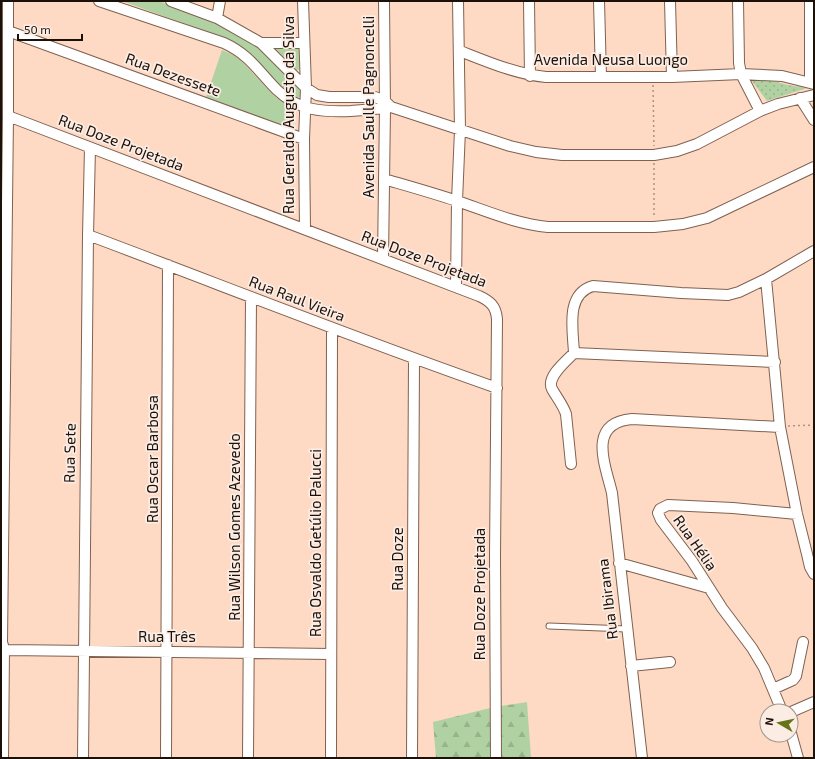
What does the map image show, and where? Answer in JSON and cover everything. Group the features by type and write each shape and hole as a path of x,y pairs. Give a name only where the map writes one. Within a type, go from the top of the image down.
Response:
{"street":[{"path":"3,758 2,701 4,649 2,642 2,626 8,1"},
{"path":"99,1 224,43 237,49 249,59 278,90 291,101 304,108 316,111 333,112 387,105"},
{"path":"171,1 217,18 261,43 306,88 317,95 329,97 375,97 387,105 460,130 510,146 536,152 562,155 654,155 677,151 697,144 760,111 814,95"},
{"path":"217,18 220,1"},
{"name":"Rua Geraldo Augusto da Silva","path":"303,1 306,88 304,108 305,229"},
{"name":"Avenida Saulle Pagnoncelli","path":"383,259 387,105 384,1"},
{"path":"456,287 460,130 460,51 458,1"},
{"path":"529,1 530,76"},
{"path":"599,1 601,77"},
{"path":"670,1 672,77"},
{"path":"738,1 739,63 741,74 760,111"},
{"path":"810,1 812,83"},
{"name":"Rua Dezessete","path":"8,31 304,139"},
{"path":"261,43 304,44"},
{"name":"Avenida Neusa Luongo","path":"460,51 530,76 672,77 741,74 782,76 812,83"},
{"path":"800,98 814,120"},
{"name":"Rua Doze Projetada","path":"8,116 456,287 488,300 493,305 496,311 497,388 495,556 496,758"},
{"name":"Rua Sete","path":"83,758 83,652 90,148"},
{"path":"384,179 457,201 517,222 532,225 548,227 654,227 683,224 707,218 814,168"},
{"name":"Rua Raul Vieira","path":"88,235 414,360 497,388"},
{"path":"571,464 566,414 551,385 555,374 574,353 573,310 575,300 586,288 593,286 728,295 739,292 766,279 814,250"},
{"name":"Rua Oscar Barbosa","path":"166,758 168,652 168,265"},
{"path":"766,279 780,427 806,554 814,574"},
{"name":"Rua Wilson Gomes Azevedo","path":"248,758 251,297"},
{"name":"Rua Osvaldo Getúlio Palucci","path":"331,758 332,329"},
{"path":"574,353 774,362"},
{"name":"Rua Doze","path":"412,758 414,360"},
{"name":"Rua Ibirama","path":"642,758 612,493 602,448 606,430 612,424 620,420 632,419 780,427"},
{"name":"Rua Hélia","path":"779,703 764,668 752,648 709,588 692,561 661,520 658,513 660,509 668,505 797,514"},
{"path":"619,563 709,588"},
{"path":"773,689 793,680 796,676 804,642"},
{"name":"Rua Três","path":"4,649 83,652 249,652 331,654"},
{"path":"631,666 670,662"},
{"path":"799,709 814,702"},
{"path":"794,743 798,758"}],"lane":[{"path":"549,626 627,629"}],"path":[{"path":"780,427 814,425"}],"green space":[{"path":"122,1 159,1 214,22 259,46 301,90 301,96 294,98 210,33"},
{"path":"275,47 298,47 300,69 295,71 274,50"},
{"path":"222,50 239,59 277,98 292,110 293,117 290,122 276,125 206,97"},
{"path":"752,81 773,81 807,88 767,101"},
{"path":"527,702 531,758 436,758 433,722 494,707"}]}
